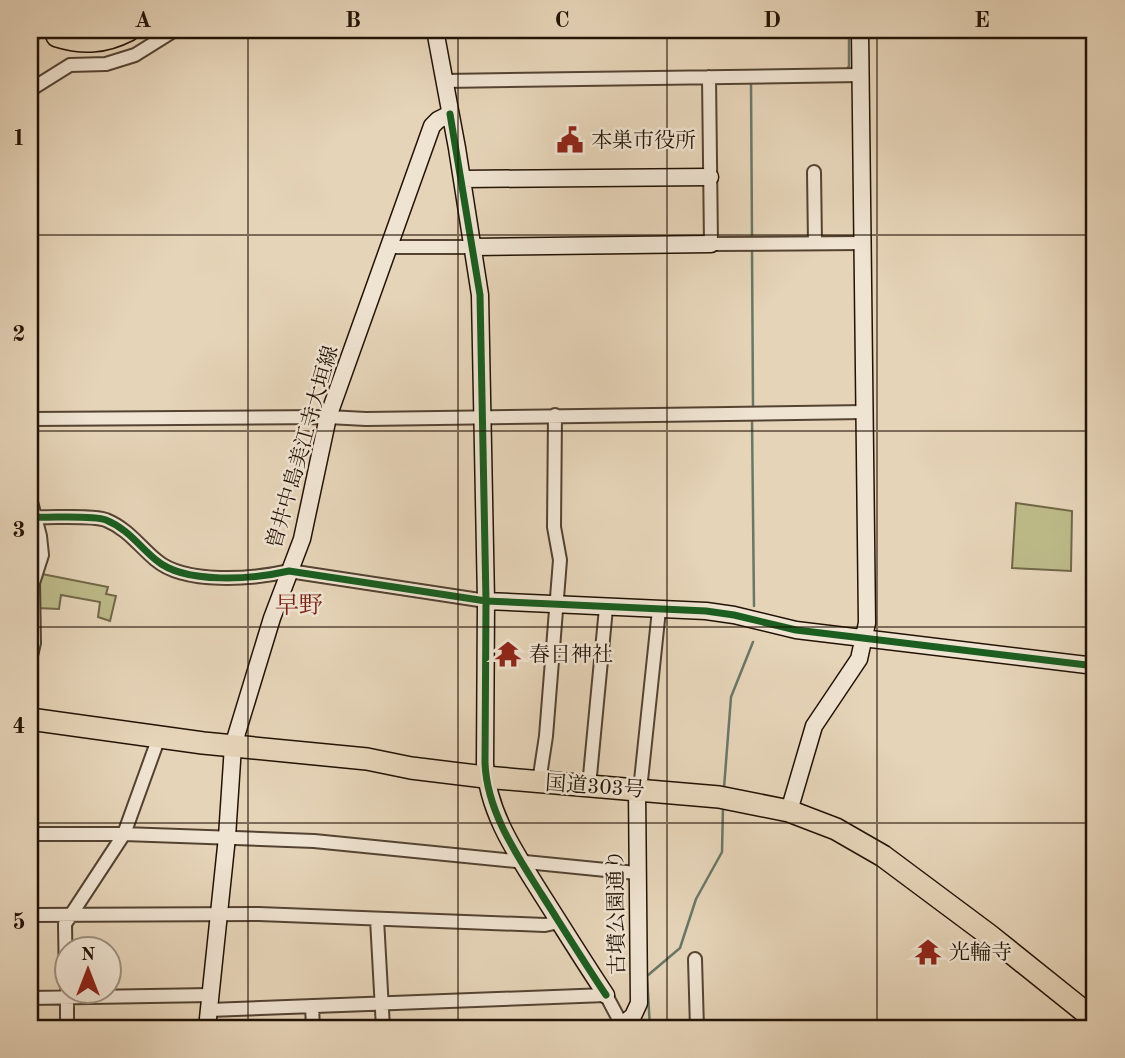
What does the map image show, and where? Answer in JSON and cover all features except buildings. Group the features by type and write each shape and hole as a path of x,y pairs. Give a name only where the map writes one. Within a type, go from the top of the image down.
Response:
{"highway":[{"path":"57,36 81,42 95,42 129,30"},
{"name":"国道303号","path":"30,719 233,746 367,759 411,768 485,777 727,798 789,811 836,829 883,856 989,935 1090,1016"}],"street":[{"path":"30,90 70,65 106,64 135,55 175,30"},
{"path":"789,811 814,726 855,667 862,651 867,623 860,30"},
{"path":"440,31 444,81 474,247 482,322 486,601 485,777 493,807 522,862 606,995 623,1027"},
{"path":"444,81 860,75"},
{"path":"709,77 711,244"},
{"name":"曽井中島美江寺大垣線","path":"207,1028 227,836 233,746 289,571 302,539 328,417 432,126 450,114"},
{"path":"814,172 815,243"},
{"path":"462,179 710,177"},
{"path":"388,247 864,243"},
{"path":"30,419 366,419 865,412"},
{"path":"539,782 546,736 560,560 554,527 555,415"},
{"path":"30,498 36,517 35,535 42,555 32,583 33,643 30,660"},
{"path":"36,517 103,519 125,529 159,563 185,574 260,578 289,571 486,601 716,613 796,630 1095,666"},
{"path":"589,786 606,608"},
{"path":"639,789 659,610"},
{"path":"65,936 65,924 124,834 159,737"},
{"name":"古墳公園通り","path":"623,1027 633,1016 639,1003 636,873 639,789"},
{"path":"30,834 227,836 314,841 636,873"},
{"path":"30,915 218,915 545,925 559,922"},
{"path":"377,919 383,1028"},
{"path":"695,959 698,1028"},
{"path":"30,998 52,994"},
{"path":"122,996 210,1003 313,1006 606,995"},
{"path":"67,1006 67,1028"},
{"path":"313,1006 313,1028"}],"shaded area":[{"path":"1016,503 1072,511 1071,571 1012,568"},
{"path":"42,574 108,587 106,594 116,596 110,621 98,617 100,602 61,595 59,609 37,608"}],"waterway":[{"path":"846,71 849,66 849,30"},
{"path":"751,82 752,240"},
{"path":"752,249 753,407"},
{"path":"752,419 754,606"},
{"path":"724,788 731,697 753,642"},
{"path":"650,1028 647,976 680,948 696,899 722,852 723,807"}],"railway":[{"path":"1091,30 1088,790 1095,955"}],"cycle path":[{"path":"36,517 106,520 127,533 156,560 169,568 202,577 239,578 289,571 486,601 480,295 450,114"},
{"path":"606,995 514,849 491,799 485,763 486,601 706,611 796,630 1095,666"}],"place":[{"name":"本巣市役所","path":"570,140"},
{"name":"春日神社","path":"508,654"},
{"name":"光輪寺","path":"928,952"}],"district":[{"name":"早野","path":"299,605"}]}
